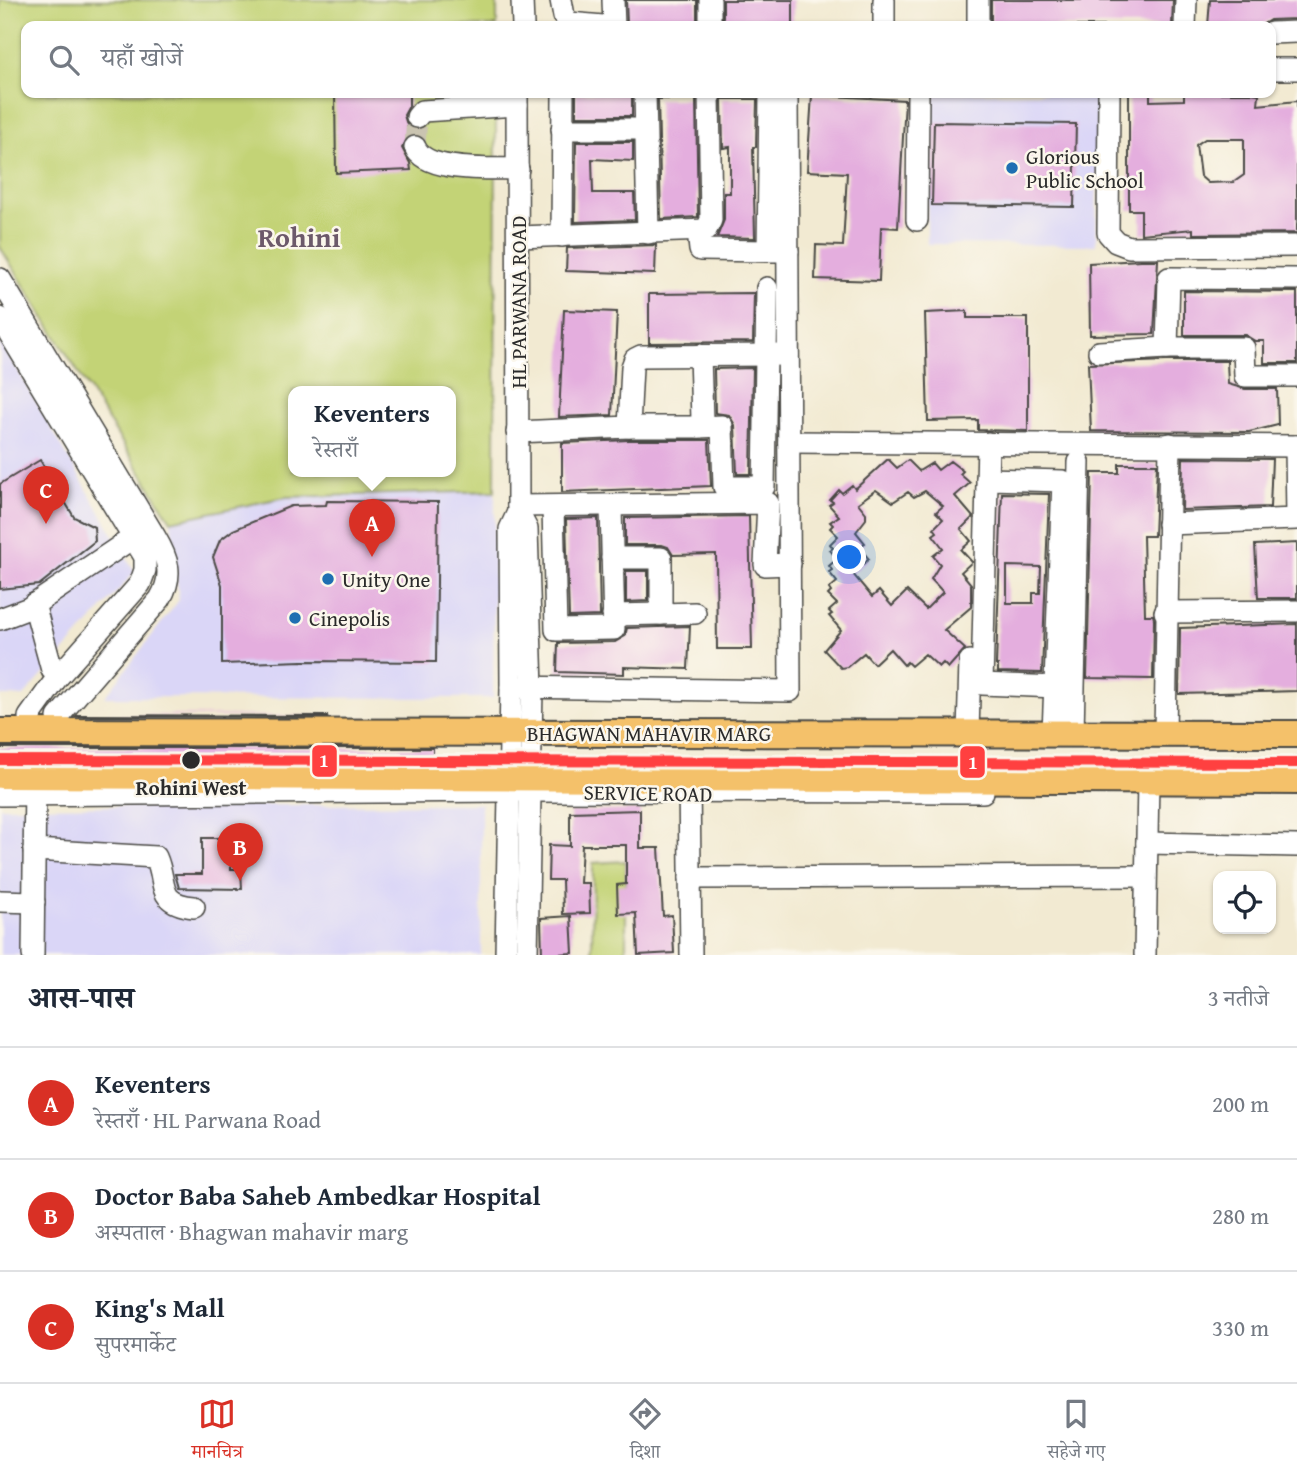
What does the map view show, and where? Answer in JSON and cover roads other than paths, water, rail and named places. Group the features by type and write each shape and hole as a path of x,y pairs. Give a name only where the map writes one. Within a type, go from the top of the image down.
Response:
{"main road":[{"name":"BHAGWAN MAHAVIR MARG","path":"0,732 1297,734"},
{"path":"796,733 796,779"},
{"path":"0,775 35,785 689,786 796,779 1148,786 1297,781"}],"street":[{"path":"508,0 509,21"},
{"path":"522,0 523,21"},
{"path":"561,0 568,21"},
{"path":"613,0 614,21"},
{"path":"710,0 710,21"},
{"path":"884,0 884,21"},
{"path":"978,0 978,21"},
{"path":"1185,21 1186,0"},
{"path":"1276,33 1297,32"},
{"path":"1276,69 1297,69"},
{"path":"1276,83 1297,83"},
{"path":"562,236 563,98"},
{"path":"645,98 648,233"},
{"path":"519,237 706,230 711,220 709,98"},
{"path":"521,687 790,691 788,355 778,251 770,98"},
{"path":"778,251 787,98"},
{"path":"917,220 918,98"},
{"path":"1110,98 1108,233 1116,242 1129,247 1297,246"},
{"path":"417,117 422,111 517,99"},
{"name":"HL PARWANA ROAD","path":"517,99 518,509 510,529 521,687 520,784 527,955"},
{"path":"562,128 645,129"},
{"path":"415,147 421,156 445,165 518,169"},
{"path":"698,231 700,250 778,251"},
{"path":"1167,348 1169,278 1297,279"},
{"path":"0,279 155,537 169,567 169,583 160,599 58,717"},
{"path":"517,432 722,426 724,487 764,487 767,288"},
{"path":"0,318 145,557 145,570 140,584 57,678 29,717"},
{"path":"1099,352 1167,348 1244,348 1245,376 1297,376"},
{"path":"629,427 635,359 647,355 788,355"},
{"path":"699,427 702,420 700,355"},
{"path":"789,442 984,461 1063,481 1056,687 1063,733"},
{"path":"984,461 1170,444 1296,446 1297,519 1168,524"},
{"path":"1165,733 1170,444"},
{"path":"984,461 982,684 1056,687"},
{"path":"968,733 984,461"},
{"path":"1063,733 1079,463"},
{"path":"518,509 768,503 765,565 790,564"},
{"path":"553,507 556,630 614,629 611,506"},
{"path":"0,620 34,604 135,537"},
{"path":"612,558 661,558 661,614"},
{"path":"34,604 52,670"},
{"path":"1165,612 1297,611"},
{"path":"613,615 695,613"},
{"name":"HL PARWANA ROAD","path":"506,955 520,784"},
{"path":"0,795 35,785 33,955"},
{"path":"689,786 691,955"},
{"name":"SERVICE ROAD","path":"689,786 1148,786 1297,793"},
{"path":"1145,955 1148,786"},
{"path":"1147,843 1297,846"},
{"path":"34,850 156,857 164,894 178,905 194,907"},
{"path":"690,878 1146,876"},
{"path":"0,901 34,902"}],"tunnel":[{"path":"415,147 417,117"}],"place":[{"name":"Glorious Public School","path":"1012,168"},
{"name":"King's Mall","path":"46,524"},
{"name":"Keventers","path":"372,557"},
{"name":"Unity One","path":"328,579"},
{"name":"Cinepolis","path":"295,618"},
{"name":"Rohini West","path":"191,760"},
{"name":"Doctor Baba Saheb Ambedkar Hospital","path":"240,881"}],"district":[{"name":"Rohini","path":"299,236"}]}
